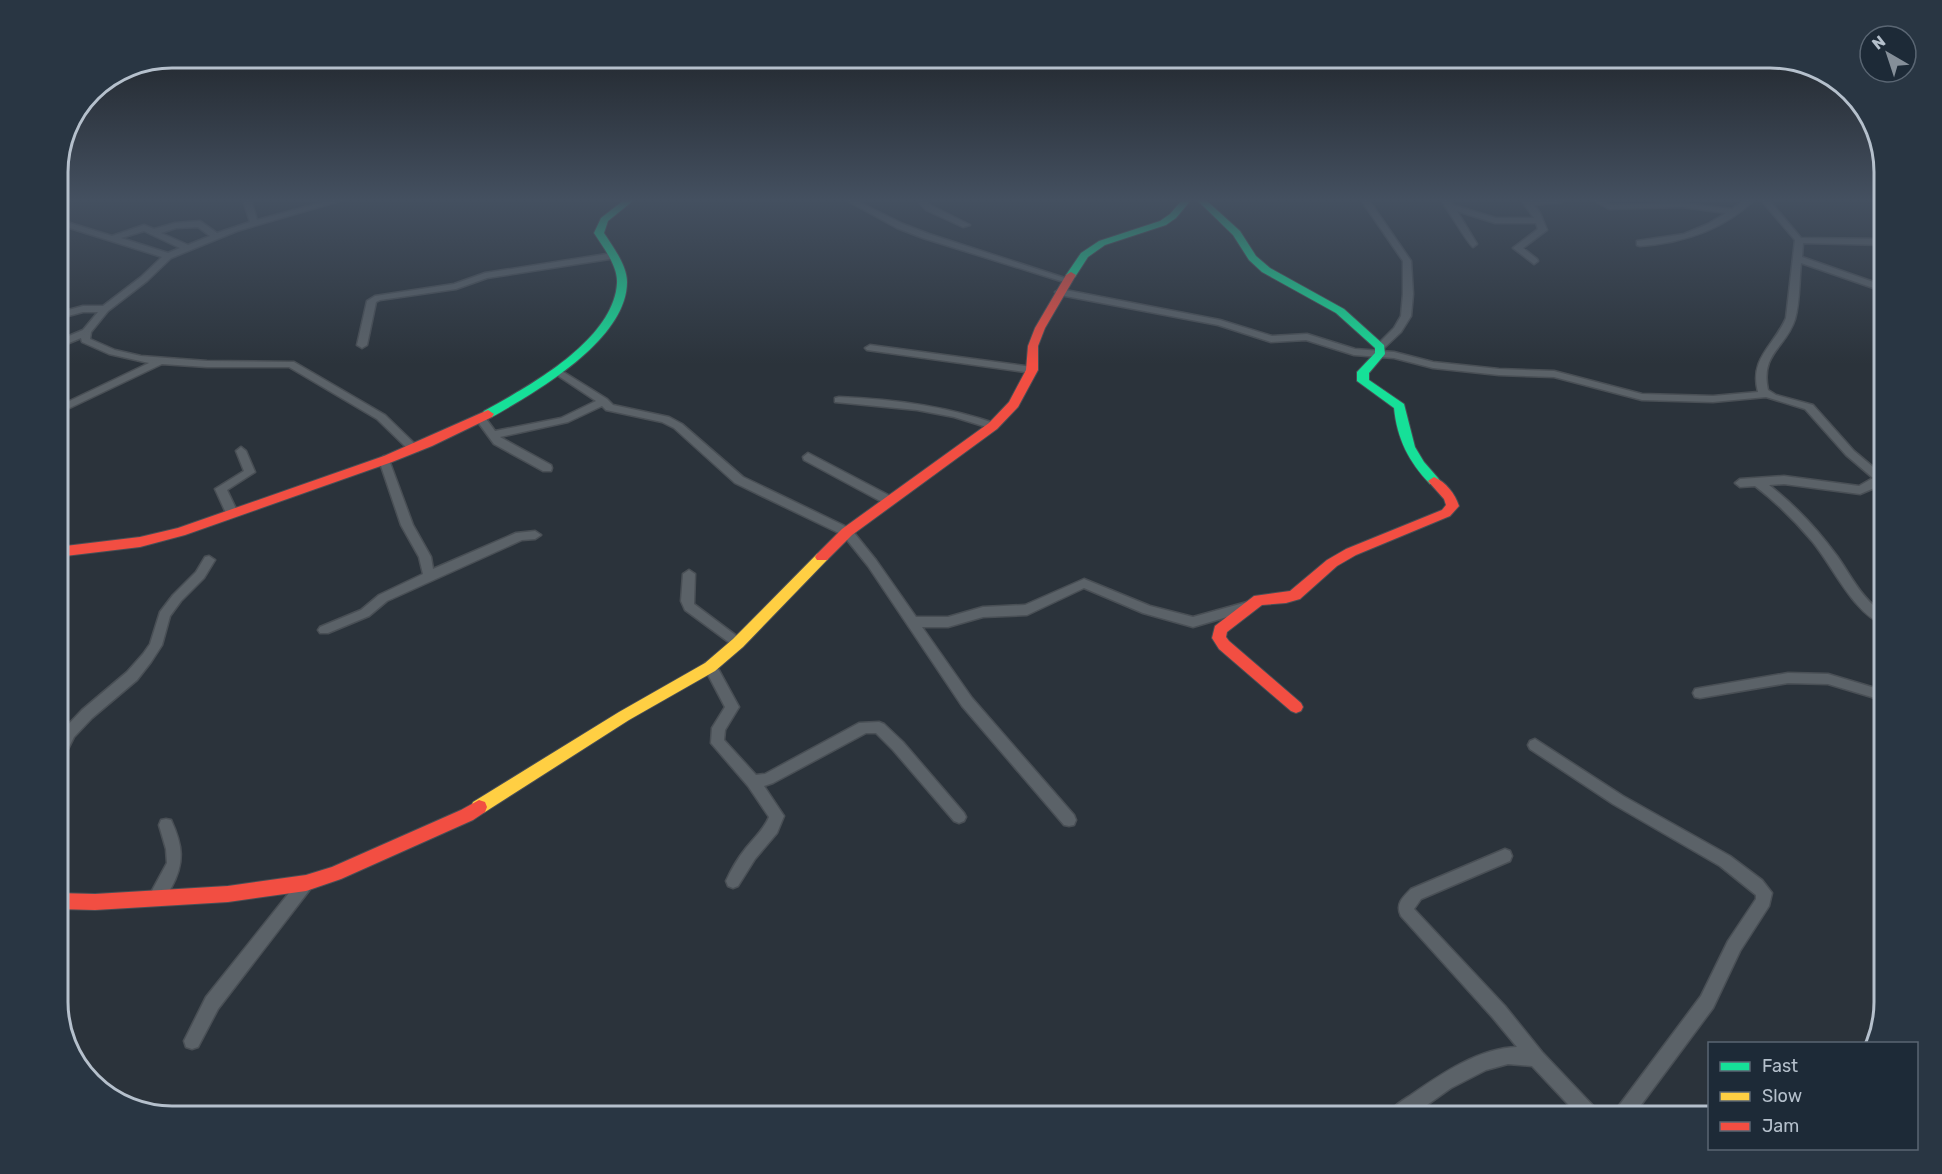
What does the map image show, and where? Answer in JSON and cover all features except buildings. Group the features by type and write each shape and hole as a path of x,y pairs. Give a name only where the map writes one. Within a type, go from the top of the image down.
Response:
{"street":[{"path":"68,340 86,332 105,309 144,279 168,256 164,255"},
{"path":"977,255 1063,286 1220,323 1271,339 1307,337 1354,352 1380,351 1433,365 1554,374 1642,396 1668,399 1713,399 1767,394 1809,407 1850,453 1874,473"},
{"path":"68,901 228,894 306,883 364,863 467,814 624,716 710,667 738,642 847,532 888,500 993,426 1014,404 1032,370 1034,346 1063,286 1087,255"},
{"path":"1250,255 1266,270 1340,311 1363,328 1380,351"},
{"path":"1296,706 1219,638 1220,630 1265,598 1286,599 1296,595 1337,560 1446,513 1453,506 1450,497 1412,457 1401,435 1400,407 1363,381 1363,372 1398,330 1406,316 1407,261 1403,255"},
{"path":"1526,255 1534,261"},
{"path":"1767,394 1763,391 1759,379 1759,367 1764,356 1787,329 1791,318 1791,302 1798,255"},
{"path":"68,551 153,540 414,449 480,418 557,371 597,335 615,309 622,288 619,273 613,256 485,276 456,286 378,298 372,301 362,345"},
{"path":"1798,259 1874,285"},
{"path":"68,313 83,309 105,309"},
{"path":"86,332 85,340 98,347 141,359 207,364 291,364 381,417 414,449"},
{"path":"870,348 1032,370"},
{"path":"68,406 161,360"},
{"path":"557,371 610,408 665,419 678,426 739,480 847,532 872,563 967,702 1070,820"},
{"path":"839,400 897,402 971,418 993,426"},
{"path":"493,435 568,419 603,401"},
{"path":"480,418 493,435 510,450 547,468"},
{"path":"232,513 221,489 250,472 241,451"},
{"path":"808,457 888,500"},
{"path":"384,460 407,525 425,557 429,576"},
{"path":"1758,482 1792,510 1833,560 1864,606 1874,613"},
{"path":"1740,483 1801,482 1860,490 1874,483"},
{"path":"324,630 365,613 383,598 429,576 520,536 535,534"},
{"path":"68,736 87,714 132,676 147,658 156,645 164,615 200,575 209,560"},
{"path":"689,574 687,601 689,607 738,642"},
{"path":"911,622 948,622 983,612 1027,610 1084,583 1147,610 1192,622 1251,606"},
{"path":"710,667 732,707 716,730 715,736 718,743 753,782 777,816 772,828 750,854 733,881"},
{"path":"1700,693 1788,678 1828,679 1874,693"},
{"path":"753,782 768,779 864,727 879,728 898,746 959,817"},
{"path":"1535,745 1618,800 1725,861 1764,893 1764,901 1734,946 1707,1002 1629,1106"},
{"path":"156,898 174,868 176,858 166,825"},
{"path":"1505,856 1416,894 1407,903 1407,911 1499,1012 1536,1058 1582,1106"},
{"path":"192,1041 212,1003 306,883"},
{"path":"1410,1106 1428,1092 1477,1066 1498,1058 1516,1055 1536,1058"}],"traffic: fast":[{"path":"488,414 548,377 591,342 607,323 618,303 622,283 617,263 612,255"},
{"path":"1071,275 1084,255"},
{"path":"1250,255 1266,270 1340,311 1380,347 1380,354 1363,372 1363,381 1400,407 1403,429 1414,456 1434,481"}],"traffic: slow":[{"path":"479,807 624,716 710,667 738,643 822,557"}],"traffic: jam":[{"path":"822,557 847,532 993,426 1014,404 1032,370 1033,346 1040,328 1071,275"},
{"path":"68,551 140,542 180,532 388,459 428,443 488,414"},
{"path":"1296,707 1224,645 1219,638 1220,630 1259,600 1295,595 1332,563 1351,552 1446,513 1453,506 1450,497 1434,481"},
{"path":"68,901 95,902 228,894 306,883 335,874 467,815 479,807"}]}
